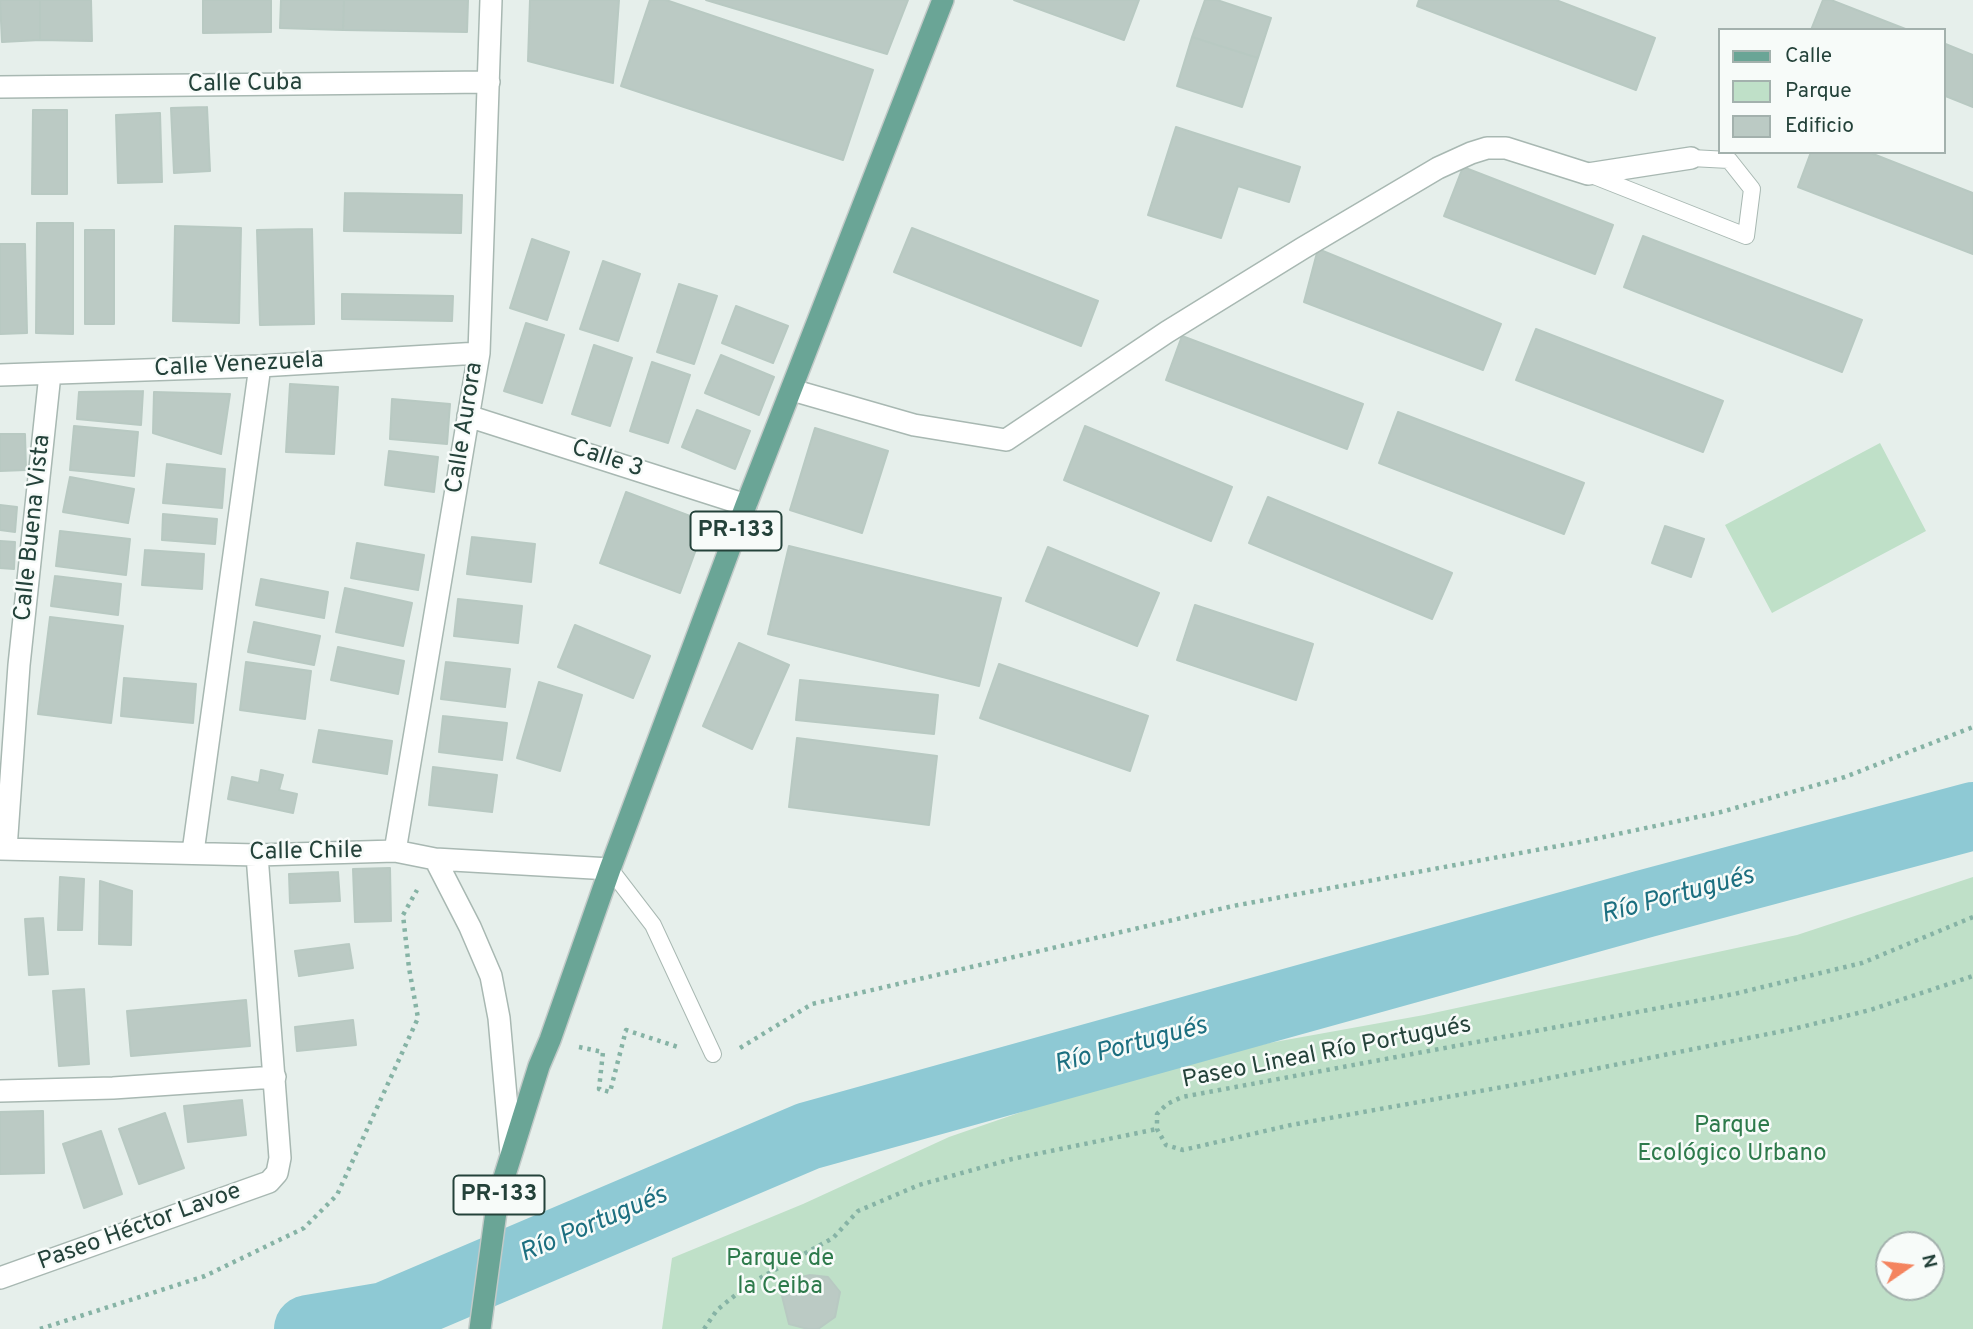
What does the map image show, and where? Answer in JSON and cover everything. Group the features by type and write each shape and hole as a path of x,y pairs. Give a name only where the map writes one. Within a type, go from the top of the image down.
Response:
{"main road":[{"name":"PR-133","path":"480,1329 498,1197 539,1066 746,505 943,0"}],"street":[{"name":"Calle Aurora","path":"396,852 479,353 491,0"},
{"name":"Calle Cuba","path":"0,87 489,82"},
{"path":"792,390 914,425 1006,440 1167,332 1303,248 1438,168 1471,153 1488,148 1506,148 1588,174 1691,158"},
{"name":"Calle Venezuela","path":"0,375 260,366 479,353"},
{"path":"193,852 260,366"},
{"name":"Calle Buena Vista","path":"3,849 9,665 50,374"},
{"name":"Calle 3","path":"468,415 746,505"},
{"name":"Calle Chile","path":"3,849 257,855 396,852 435,859 610,869"},
{"path":"0,1091 113,1088 275,1077 257,855"},
{"path":"435,859 491,976 499,1018 511,1153"},
{"name":"Paseo Héctor Lavoe","path":"0,1278 269,1182 277,1173 281,1158 275,1077"}],"lane":[{"path":"1588,174 1746,236 1752,189 1729,160 1691,158"},
{"path":"610,869 653,925 713,1054"}],"path":[{"path":"550,1040 603,1052 599,1089 610,1092 626,1030 671,1046 713,1054 734,1052 812,1004 1233,906 1580,842 1721,812 1845,778 1973,727"},
{"name":"Paseo Lineal Río Portugués","path":"1157,1129 1157,1114 1167,1104 1182,1097 1734,994 1862,963 1973,917"},
{"path":"704,1329 717,1310 749,1284 833,1238 858,1211 919,1185 1012,1158 1157,1129 1166,1145 1183,1150 1291,1125 1525,1083 1793,1030 1870,1010 1973,976"}],"green space":[{"path":"1880,443 1926,531 1772,613 1725,525"},
{"name":"Parque Ecológico Urbano","path":"1973,877 1973,1329 662,1329 672,1258 803,1204 949,1137 1114,1080 1269,1043 1424,1015 1797,935"}],"building":[{"path":"0,0 40,0 40,40 2,42"},
{"path":"40,0 91,0 92,41 40,40"},
{"path":"203,0 271,0 271,32 203,33"},
{"path":"281,0 344,0 343,30 280,28"},
{"path":"344,0 468,0 467,32 343,30"},
{"path":"530,0 619,0 613,83 528,61"},
{"path":"650,0 666,0 873,70 843,160 621,86"},
{"path":"706,0 908,0 887,54"},
{"path":"1014,0 1139,0 1124,40"},
{"path":"1205,0 1217,0 1271,18 1258,58 1192,37"},
{"path":"1419,0 1556,0 1655,38 1636,90 1417,6"},
{"path":"1823,0 1831,0 1903,28 1812,28"},
{"path":"1192,37 1258,58 1242,107 1177,86"},
{"path":"1945,44 1973,55 1973,107 1945,96"},
{"path":"207,107 210,171 174,173 171,108"},
{"path":"33,110 67,110 67,194 32,194"},
{"path":"160,113 162,182 118,183 116,115"},
{"path":"1176,127 1300,167 1289,202 1238,186 1221,238 1148,215"},
{"path":"1810,154 1873,154 1973,193 1973,254 1798,187"},
{"path":"1463,167 1613,225 1595,274 1444,216"},
{"path":"345,193 462,195 461,233 344,231"},
{"path":"37,223 73,223 73,334 36,333"},
{"path":"175,226 241,228 239,323 173,321"},
{"path":"912,228 1098,301 1081,346 894,272"},
{"path":"312,229 314,324 260,325 257,230"},
{"path":"85,230 114,230 114,324 85,324"},
{"path":"1643,236 1862,320 1842,372 1624,287"},
{"path":"532,239 569,252 547,320 510,308"},
{"path":"0,244 25,244 27,333 0,334"},
{"path":"1318,249 1501,324 1483,370 1304,302"},
{"path":"603,261 640,274 618,341 580,329"},
{"path":"679,284 717,296 694,364 657,352"},
{"path":"342,294 453,296 452,321 342,319"},
{"path":"736,306 788,326 773,363 722,343"},
{"path":"526,323 564,335 542,403 504,391"},
{"path":"1536,329 1723,401 1703,452 1516,380"},
{"path":"1182,336 1363,404 1347,449 1166,380"},
{"path":"594,345 632,358 610,426 572,414"},
{"path":"721,355 774,377 759,415 705,393"},
{"path":"652,362 690,375 668,443 630,431"},
{"path":"290,384 338,387 334,454 286,452"},
{"path":"143,391 141,425 77,419 79,392"},
{"path":"154,392 230,394 221,454 153,433"},
{"path":"392,399 450,404 447,444 390,439"},
{"path":"697,410 750,431 735,469 682,447"},
{"path":"1398,412 1584,483 1564,534 1379,463"},
{"path":"74,426 138,432 134,476 70,470"},
{"path":"1085,426 1232,487 1211,541 1064,480"},
{"path":"815,428 888,451 862,533 790,510"},
{"path":"0,434 25,434 26,470 0,471"},
{"path":"389,451 438,457 434,492 385,485"},
{"path":"167,464 225,469 222,508 163,503"},
{"path":"70,477 134,489 128,523 63,512"},
{"path":"626,492 706,522 680,593 600,563"},
{"path":"1268,497 1452,573 1432,619 1249,543"},
{"path":"0,505 17,507 15,532 0,530"},
{"path":"163,514 217,519 215,544 162,540"},
{"path":"1665,526 1704,539 1691,577 1652,563"},
{"path":"60,531 130,539 126,575 56,566"},
{"path":"472,537 535,544 531,582 467,574"},
{"path":"0,541 15,542 14,569 0,568"},
{"path":"357,543 424,555 418,590 351,578"},
{"path":"789,546 1001,598 979,686 768,634"},
{"path":"1048,547 1159,593 1137,646 1026,601"},
{"path":"145,550 204,554 202,589 142,585"},
{"path":"55,576 121,584 118,615 51,606"},
{"path":"261,579 328,592 324,618 256,605"},
{"path":"345,588 412,603 403,646 336,632"},
{"path":"458,599 522,606 518,643 454,636"},
{"path":"1195,605 1313,644 1296,700 1177,660"},
{"path":"50,617 123,626 111,723 38,714"},
{"path":"254,622 320,636 314,665 248,652"},
{"path":"575,625 650,656 633,698 558,667"},
{"path":"739,643 789,665 752,749 703,726"},
{"path":"338,647 404,661 398,694 331,680"},
{"path":"246,662 311,671 305,719 240,710"},
{"path":"446,662 510,669 505,707 441,699"},
{"path":"999,664 1148,716 1130,771 980,718"},
{"path":"124,678 196,684 193,723 121,716"},
{"path":"800,680 938,695 934,734 796,720"},
{"path":"539,682 582,695 560,771 517,758"},
{"path":"443,716 507,723 502,760 439,752"},
{"path":"319,730 392,741 387,774 313,762"},
{"path":"797,738 937,756 929,825 789,807"},
{"path":"433,767 497,775 492,812 429,805"},
{"path":"261,770 283,775 279,790 297,794 293,813 228,799 232,777 259,783"},
{"path":"390,868 391,921 355,922 353,869"},
{"path":"338,872 340,901 290,903 289,874"},
{"path":"60,877 84,879 82,930 58,930"},
{"path":"100,881 132,891 131,945 99,944"},
{"path":"43,918 48,974 29,975 25,919"},
{"path":"349,944 353,968 299,976 295,951"},
{"path":"84,989 89,1064 59,1066 53,991"},
{"path":"246,1000 250,1046 131,1056 127,1011"},
{"path":"353,1020 356,1045 297,1051 295,1027"},
{"path":"242,1100 246,1135 188,1142 184,1106"},
{"path":"43,1111 44,1173 0,1174 0,1112"},
{"path":"165,1113 184,1168 139,1184 119,1129"},
{"path":"101,1131 122,1194 84,1208 63,1144"},
{"path":"810,1275 828,1277 840,1292 835,1317 818,1329 789,1324 781,1292 793,1279"}],"waterway":[{"name":"Río Portugués","path":"308,1329 385,1316 808,1136 1644,904 1973,816"}],"park label":[{"name":"Parque de la Ceiba","path":"780,1274"}]}
